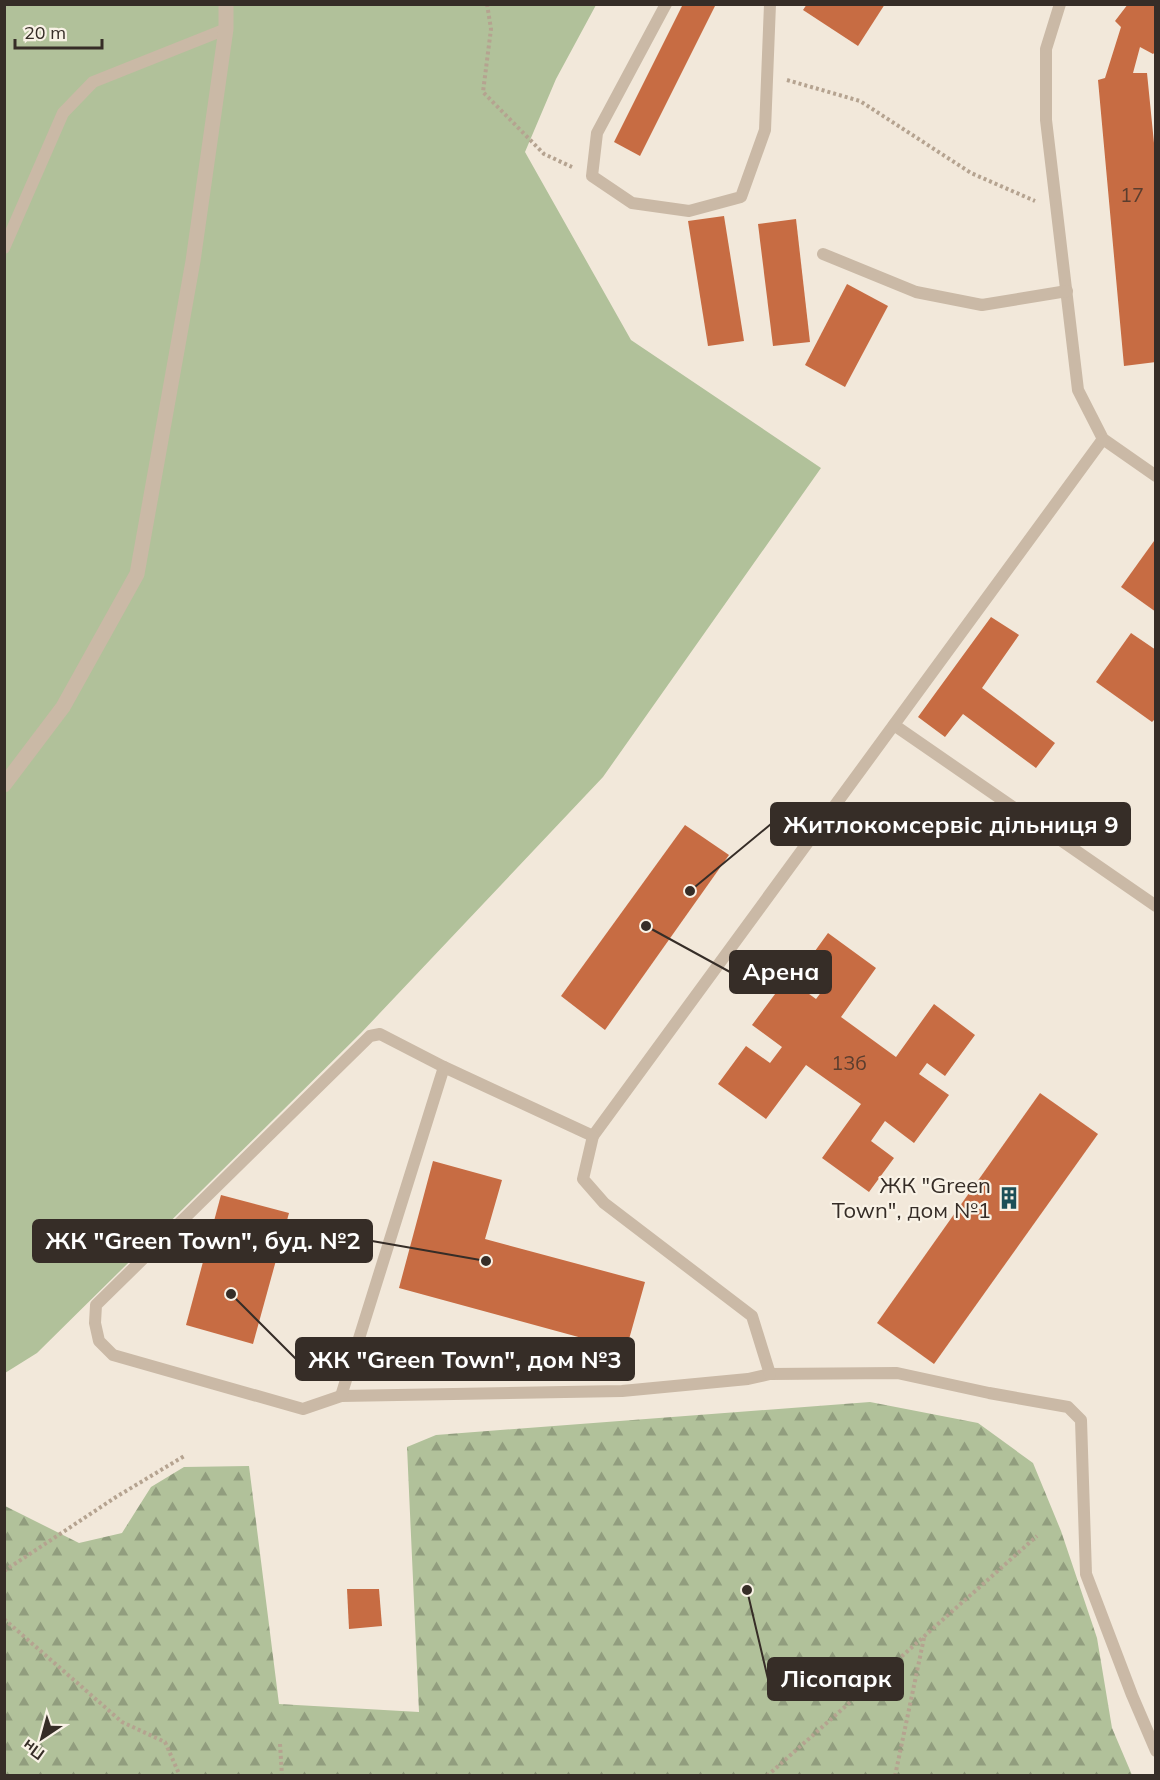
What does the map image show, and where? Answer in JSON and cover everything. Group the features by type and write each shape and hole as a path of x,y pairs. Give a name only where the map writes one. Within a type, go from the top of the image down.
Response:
{"street":[{"path":"4,785 63,707 137,574 193,261 226,29 226,4"}],"lane":[{"path":"666,4 597,133 592,176 632,203 689,211 741,197 765,130 770,4"},
{"path":"1060,4 1046,49 1046,120 1078,390 1103,439 1155,476"},
{"path":"4,248 63,113 93,82 226,29"},
{"path":"823,254 916,292 981,305 1067,291"},
{"path":"770,1374 752,1316 604,1203 583,1179 593,1136 1103,439"},
{"path":"894,725 1155,906"},
{"path":"593,1136 444,1067 380,1034 370,1036 96,1305 95,1323 99,1341 113,1355 303,1409 341,1396 622,1391 748,1379 770,1374 897,1373 1068,1407 1081,1420 1086,1574 1155,1751"},
{"path":"341,1396 444,1067"}],"path":[{"path":"487,4 491,29 483,92 544,154 592,176"},
{"path":"767,75 860,101 971,173 1057,211"},
{"path":"4,1571 116,1497 186,1455"},
{"path":"767,1776 1037,1536"},
{"path":"4,1619 122,1722 165,1742 180,1776"},
{"path":"895,1776 924,1637"},
{"path":"280,1744 282,1776"}],"green space":[{"path":"5,5 596,5 556,79 525,152 631,340 821,468 603,777 361,1033 37,1353 5,1373"},
{"path":"870,1402 978,1423 1033,1463 1061,1531 1097,1638 1112,1728 1132,1775 5,1775 5,1506 79,1543 122,1533 151,1487 184,1467 249,1466 279,1704 419,1712 407,1447 436,1435"}],"building":[{"path":"683,4 716,4 640,156 614,142"},
{"path":"807,4 885,4 858,46 803,10"},
{"path":"1128,4 1156,4 1156,51 1153,54 1140,47 1133,73 1147,73 1156,163 1156,362 1124,366 1098,80 1105,78 1121,27 1115,21"},
{"path":"724,216 744,341 708,346 688,221"},
{"path":"796,219 810,342 773,346 758,224"},
{"path":"847,284 888,306 845,387 805,365"},
{"path":"1154,541 1156,542 1156,612 1121,587"},
{"path":"991,617 1019,635 982,688 1055,743 1036,768 963,714 945,737 918,717"},
{"path":"1131,633 1156,650 1156,718 1152,722 1096,682"},
{"path":"685,825 729,855 605,1030 561,996"},
{"path":"828,933 876,968 841,1017 896,1057 934,1004 975,1035 945,1076 927,1063 919,1074 949,1095 914,1143 885,1121 871,1141 894,1158 869,1192 822,1158 861,1104 806,1065 766,1119 718,1084 746,1046 770,1063 782,1047 752,1025 787,978 816,999 826,986 802,969"},
{"name":"ЖК \"Green Town\", дом №1","path":"1040,1093 1098,1134 934,1364 877,1323"},
{"path":"433,1161 502,1180 485,1239 645,1282 626,1350 399,1288"},
{"path":"221,1195 289,1213 253,1344 186,1325"},
{"path":"347,1589 379,1589 382,1626 349,1629"}],"place":[{"name":"Житлокомсервіс дільниця 9","path":"690,891"},
{"name":"Арена","path":"646,926"},
{"name":"ЖК \"Green Town\", дом №1","path":"1009,1198"},
{"name":"ЖК \"Green Town\", буд. №2","path":"486,1261"},
{"name":"ЖК \"Green Town\", дом №3","path":"231,1294"},
{"name":"Лісопарк","path":"747,1590"}]}
